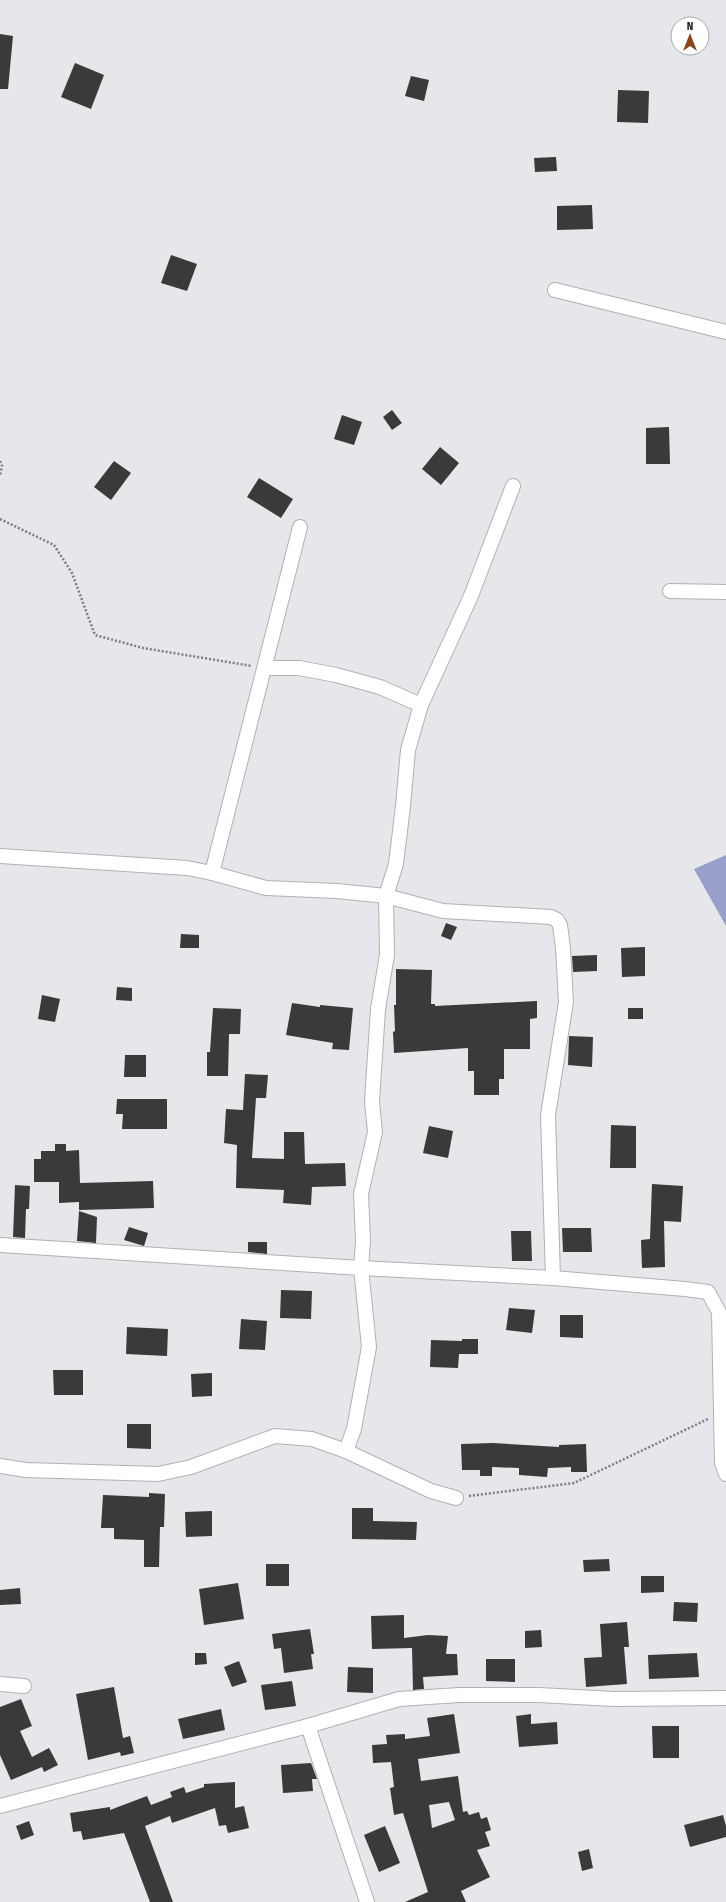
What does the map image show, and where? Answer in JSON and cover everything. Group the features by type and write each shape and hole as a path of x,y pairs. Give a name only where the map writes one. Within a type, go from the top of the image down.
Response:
{"street":[{"path":"555,290 726,332"},
{"path":"346,1451 354,1429 368,1347 361,1268 363,1241 361,1194 374,1132 372,1102 378,1009 387,955 386,896 396,864 404,806 408,750 421,705 471,596 513,486"},
{"path":"212,873 300,527"},
{"path":"670,591 726,592"},
{"path":"265,668 299,668 336,676 380,687 421,705"},
{"path":"0,856 187,868 212,873 266,888 338,891 386,896 444,911 551,917 557,920 560,925 563,948 566,1002 548,1115 553,1278"},
{"path":"0,1245 361,1268 553,1278 708,1292 719,1312 722,1463 726,1474"},
{"path":"0,1466 26,1470 158,1474 191,1467 274,1436 312,1439 346,1451 431,1491 456,1498"},
{"path":"0,1684 24,1686"},
{"path":"0,1806 308,1726 399,1699 459,1695 539,1695 614,1698 726,1698"},
{"path":"308,1726 367,1902"}],"path":[{"path":"0,461 2,466 0,475"},
{"path":"0,519 54,545 72,573 95,635 143,648 265,668"},
{"path":"456,1498 574,1484 720,1414"}],"shaded area":[{"path":"726,855 726,926 694,869"}],"building":[{"path":"0,34 13,36 8,89 0,89"},
{"path":"75,63 104,75 91,109 61,97"},
{"path":"411,76 429,80 424,101 405,96"},
{"path":"618,90 649,91 648,123 617,122"},
{"path":"556,157 557,171 535,172 534,158"},
{"path":"592,205 593,229 557,230 557,206"},
{"path":"171,255 197,264 187,291 161,283"},
{"path":"392,410 402,423 392,430 383,417"},
{"path":"342,415 362,422 354,445 334,439"},
{"path":"669,427 670,464 646,464 646,428"},
{"path":"440,447 459,463 441,485 422,469"},
{"path":"114,461 131,473 111,500 94,487"},
{"path":"259,478 293,499 281,518 247,497"},
{"path":"446,923 457,927 451,940 441,936"},
{"path":"181,934 199,935 199,948 180,948"},
{"path":"645,947 645,976 622,977 621,948"},
{"path":"597,955 597,971 573,972 572,956"},
{"path":"396,969 432,970 431,1004 435,1004 435,1006 537,1001 537,1018 530,1019 530,1049 504,1049 504,1079 499,1079 499,1095 474,1095 474,1071 468,1071 468,1048 394,1053 393,1032 395,1031 394,1005 396,1005"},
{"path":"117,987 132,988 132,1001 116,1000"},
{"path":"42,995 60,999 55,1022 38,1019"},
{"path":"292,1003 320,1007 320,1005 353,1008 349,1050 332,1049 333,1043 286,1035"},
{"path":"213,1008 241,1009 240,1034 229,1034 228,1076 207,1076 207,1052 210,1052"},
{"path":"628,1008 643,1008 643,1019 628,1019"},
{"path":"569,1036 593,1037 592,1067 568,1065"},
{"path":"125,1055 146,1055 146,1077 124,1077"},
{"path":"245,1074 268,1075 266,1098 256,1098 252,1158 284,1159 284,1132 304,1132 305,1164 345,1163 346,1186 312,1187 311,1205 283,1203 284,1190 236,1188 237,1145 224,1143 226,1109 243,1110"},
{"path":"117,1099 167,1099 167,1129 122,1129 123,1114 116,1114"},
{"path":"611,1125 636,1126 636,1168 610,1168"},
{"path":"429,1126 453,1131 448,1158 423,1153"},
{"path":"55,1144 66,1144 66,1151 79,1150 80,1183 153,1181 154,1208 79,1210 79,1202 59,1203 59,1182 34,1182 34,1159 41,1159 41,1151 55,1151"},
{"path":"652,1184 683,1186 681,1222 664,1221 665,1267 642,1268 641,1240 650,1239"},
{"path":"15,1185 30,1186 29,1209 26,1209 25,1238 13,1237"},
{"path":"79,1211 97,1217 96,1243 77,1241"},
{"path":"129,1227 148,1233 144,1246 124,1240"},
{"path":"562,1228 591,1228 592,1252 563,1252"},
{"path":"511,1231 531,1231 532,1261 512,1261"},
{"path":"248,1242 267,1242 267,1254 248,1252"},
{"path":"281,1290 312,1291 311,1319 280,1318"},
{"path":"509,1308 535,1310 532,1333 506,1330"},
{"path":"560,1315 583,1315 583,1338 560,1337"},
{"path":"241,1319 267,1321 265,1350 239,1349"},
{"path":"127,1327 168,1329 167,1356 126,1354"},
{"path":"462,1339 478,1339 478,1354 459,1354 458,1368 430,1367 431,1340 462,1341"},
{"path":"53,1370 83,1370 83,1395 54,1395"},
{"path":"212,1373 212,1396 192,1397 191,1374"},
{"path":"127,1424 151,1424 151,1449 127,1448"},
{"path":"493,1443 559,1447 559,1445 586,1444 587,1472 571,1472 571,1467 548,1468 547,1477 519,1475 519,1468 492,1467 492,1476 480,1476 480,1470 462,1470 461,1444"},
{"path":"149,1493 165,1494 164,1527 160,1527 159,1567 144,1567 144,1540 114,1539 114,1528 101,1528 103,1495 149,1497"},
{"path":"352,1508 373,1508 373,1521 417,1522 416,1540 352,1539"},
{"path":"212,1511 212,1536 186,1537 185,1512"},
{"path":"609,1559 610,1571 584,1572 583,1560"},
{"path":"266,1564 289,1564 289,1586 266,1586"},
{"path":"641,1576 664,1576 664,1592 641,1593"},
{"path":"238,1583 244,1619 204,1625 199,1589"},
{"path":"20,1588 21,1604 0,1605 0,1590"},
{"path":"674,1602 698,1603 697,1622 673,1621"},
{"path":"404,1615 404,1638 428,1635 448,1636 446,1654 457,1654 458,1675 423,1677 424,1689 413,1690 412,1648 372,1649 371,1616"},
{"path":"627,1622 629,1647 624,1647 627,1684 586,1687 584,1658 602,1657 600,1624"},
{"path":"310,1629 314,1654 311,1654 313,1669 284,1673 281,1648 274,1649 272,1634"},
{"path":"541,1630 542,1647 525,1648 525,1631"},
{"path":"195,1653 206,1653 207,1664 195,1665"},
{"path":"697,1653 699,1677 649,1679 648,1655"},
{"path":"486,1659 515,1659 515,1682 486,1681"},
{"path":"239,1661 247,1682 232,1687 224,1667"},
{"path":"348,1667 373,1668 373,1693 347,1692"},
{"path":"292,1681 296,1706 265,1710 261,1685"},
{"path":"114,1687 123,1738 130,1736 134,1753 121,1756 120,1752 88,1760 76,1694"},
{"path":"21,1699 32,1726 20,1731 32,1757 49,1748 58,1765 44,1772 42,1767 11,1780 0,1755 0,1707"},
{"path":"221,1709 225,1730 183,1739 178,1719"},
{"path":"454,1714 460,1753 418,1759 421,1781 458,1776 463,1812 467,1811 469,1815 479,1812 481,1819 487,1817 491,1830 485,1832 490,1846 477,1850 490,1877 461,1891 466,1902 405,1902 428,1892 403,1813 394,1815 390,1788 394,1787 391,1762 373,1763 372,1745 387,1744 386,1735 405,1734 405,1739 430,1736 427,1718","holes":["449,1802 455,1820 432,1828 429,1805"]},
{"path":"531,1714 531,1724 557,1722 558,1744 519,1747 516,1716"},
{"path":"652,1726 679,1726 679,1758 653,1758"},
{"path":"311,1763 317,1779 312,1779 313,1791 283,1793 281,1765"},
{"path":"235,1782 235,1808 244,1806 249,1828 228,1833 226,1825 219,1826 215,1808 172,1823 170,1816 145,1826 173,1902 150,1902 124,1833 83,1840 81,1831 73,1832 70,1813 110,1807 110,1810 147,1796 151,1805 172,1797 170,1792 184,1787 186,1793 204,1787 204,1784"},
{"path":"723,1815 726,1826 726,1837 690,1847 684,1825"},
{"path":"29,1821 34,1835 21,1840 16,1826"},
{"path":"385,1826 400,1863 379,1872 364,1835"},
{"path":"589,1849 593,1868 582,1871 578,1852"}]}
